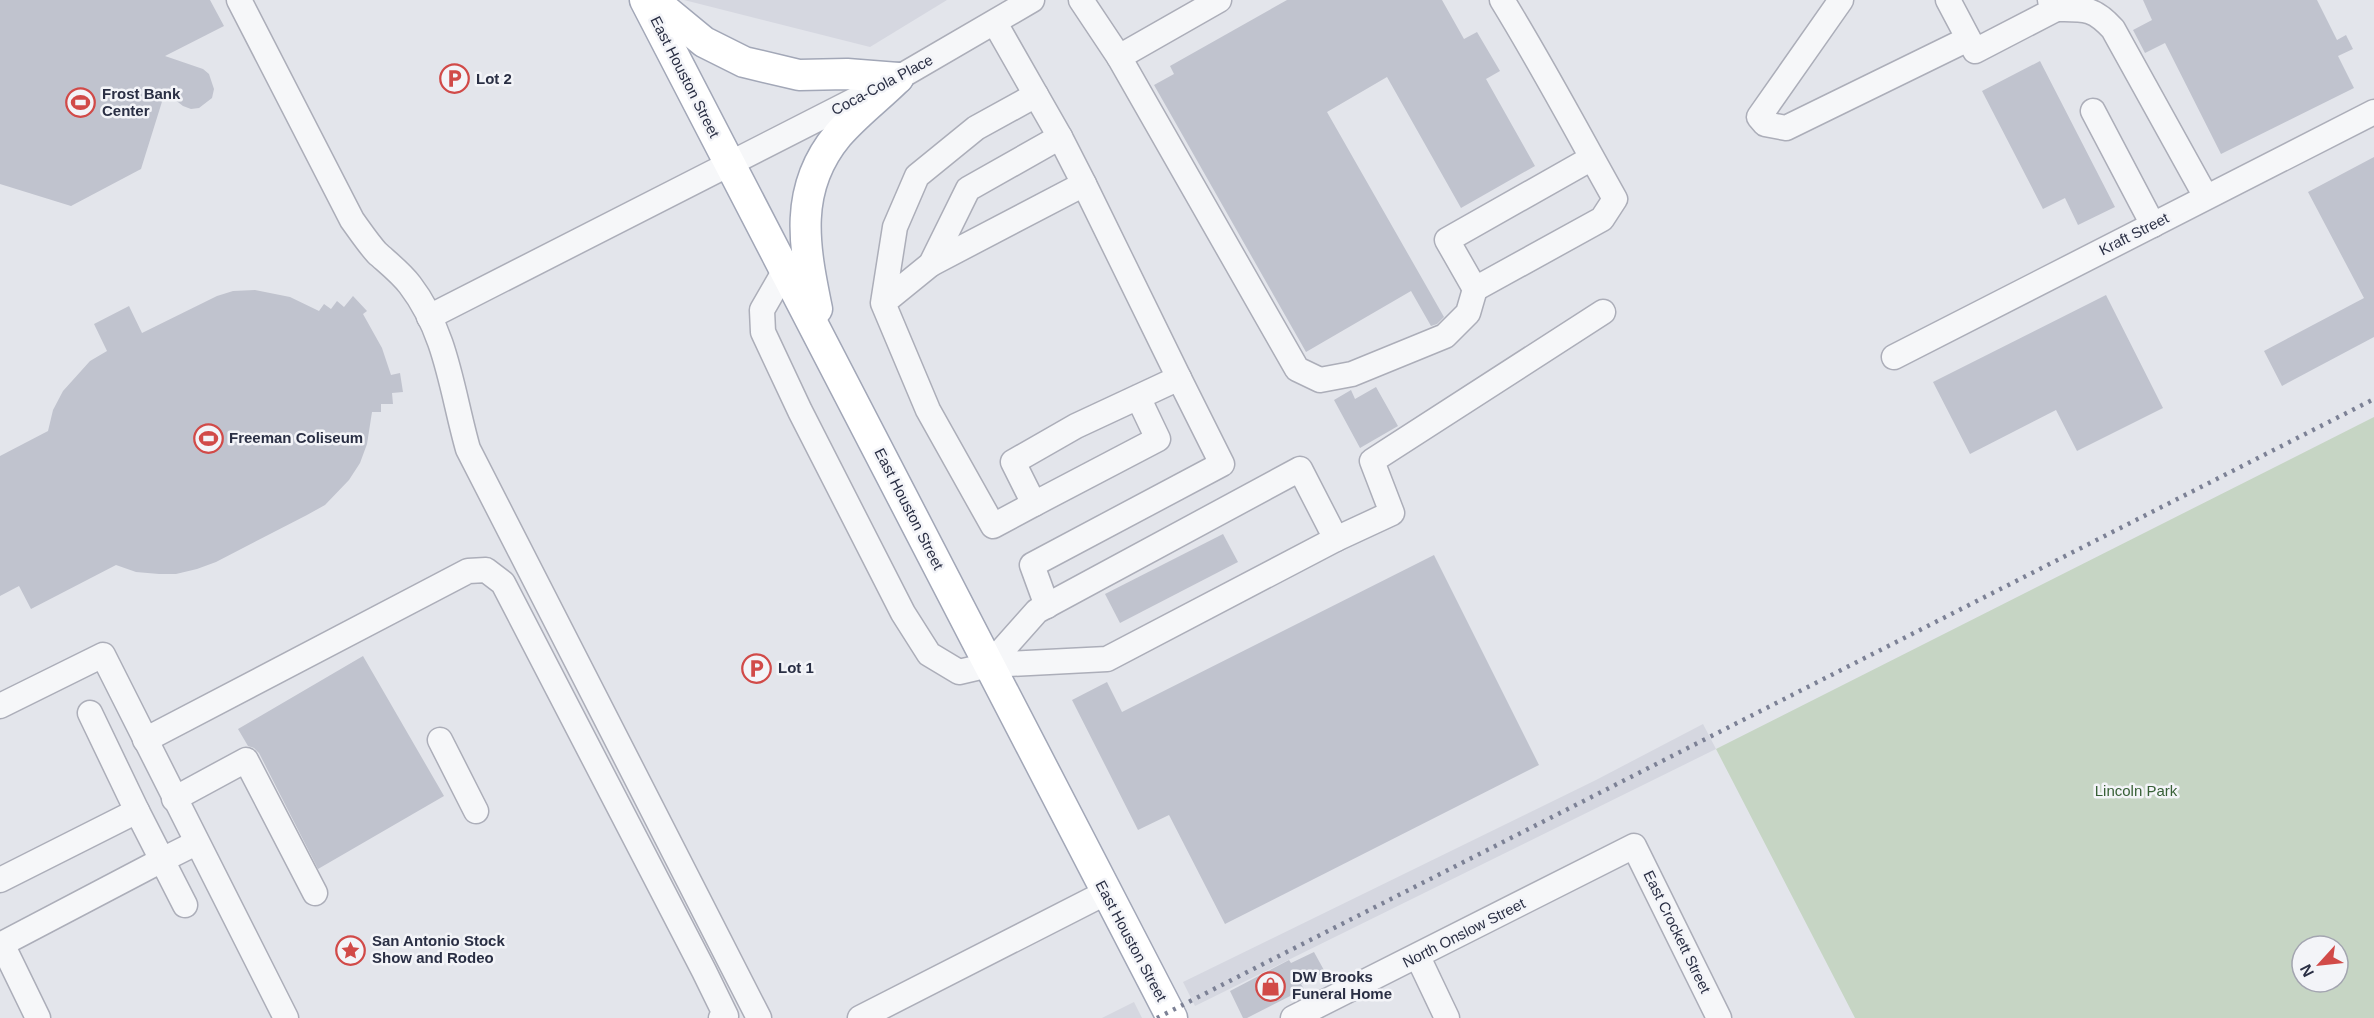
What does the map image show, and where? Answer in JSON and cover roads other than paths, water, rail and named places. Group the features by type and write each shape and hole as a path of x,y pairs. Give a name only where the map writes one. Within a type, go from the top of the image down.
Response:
{"main road":[{"name":"East Houston Street","path":"645,0 1172,1018"},
{"path":"653,0 704,42 744,62 799,75 847,74 898,78"},
{"path":"823,342 806,256 805,212 815,170 838,135 898,78"}],"street":[{"path":"239,0 352,220 376,251 410,285 429,317 447,357 468,448 759,1018"},
{"name":"Coca-Cola Place","path":"429,317 898,78 1032,0"},
{"path":"1081,0 1119,57 1297,369 1320,380 1352,374 1444,336 1467,313 1475,289 1602,219 1615,199 1502,0"},
{"path":"1119,57 1219,0"},
{"path":"1840,0 1759,117 1765,124 1786,128 1968,39"},
{"path":"1948,0 1975,51 2053,5 2087,9 2104,19 2113,29 2206,197"},
{"path":"995,22 1060,137 1222,464 1032,565 1047,606"},
{"path":"1036,95 976,128 916,176 895,227 883,303 928,410 993,526 1158,439 1138,397"},
{"path":"2093,111 2152,225"},
{"name":"Kraft Street","path":"1894,357 2374,111"},
{"path":"931,264 968,189 1060,137"},
{"path":"1475,289 1447,240 1592,158"},
{"path":"883,303 931,264 1084,184"},
{"path":"785,270 762,310 763,332 800,411 892,592 929,654 959,672 989,665 1107,659 1336,539 1392,513 1372,461 1603,312"},
{"path":"1034,504 1013,462 1076,426 1179,378"},
{"path":"989,665 1037,611 1300,469 1336,539"},
{"path":"145,740 468,571 486,570 503,583 658,882 725,1017"},
{"path":"0,706 103,655 286,1018"},
{"path":"90,713 185,905"},
{"path":"440,740 476,811"},
{"path":"174,799 246,760 315,893"},
{"path":"0,880 138,811"},
{"path":"38,1018 1,944 196,843"},
{"name":"North Onslow Street","path":"1293,1018 1418,957 1634,846"},
{"name":"East Crockett Street","path":"1634,846 1719,1018"},
{"path":"658,882 683,869"},
{"path":"860,1018 1105,892"},
{"path":"1418,957 1448,1018"}],"railway":[{"path":"1157,1018 2374,399"}],"place":[{"name":"Lot 2","path":"455,79"},
{"name":"Frost Bank Center","path":"81,103"},
{"name":"Freeman Coliseum","path":"208,438"},
{"name":"Lot 1","path":"757,668"},
{"name":"San Antonio Stock Show and Rodeo","path":"351,950"},
{"name":"DW Brooks Funeral Home","path":"1271,986"}],"park label":[{"name":"Lincoln Park","path":"2136,791"}]}
